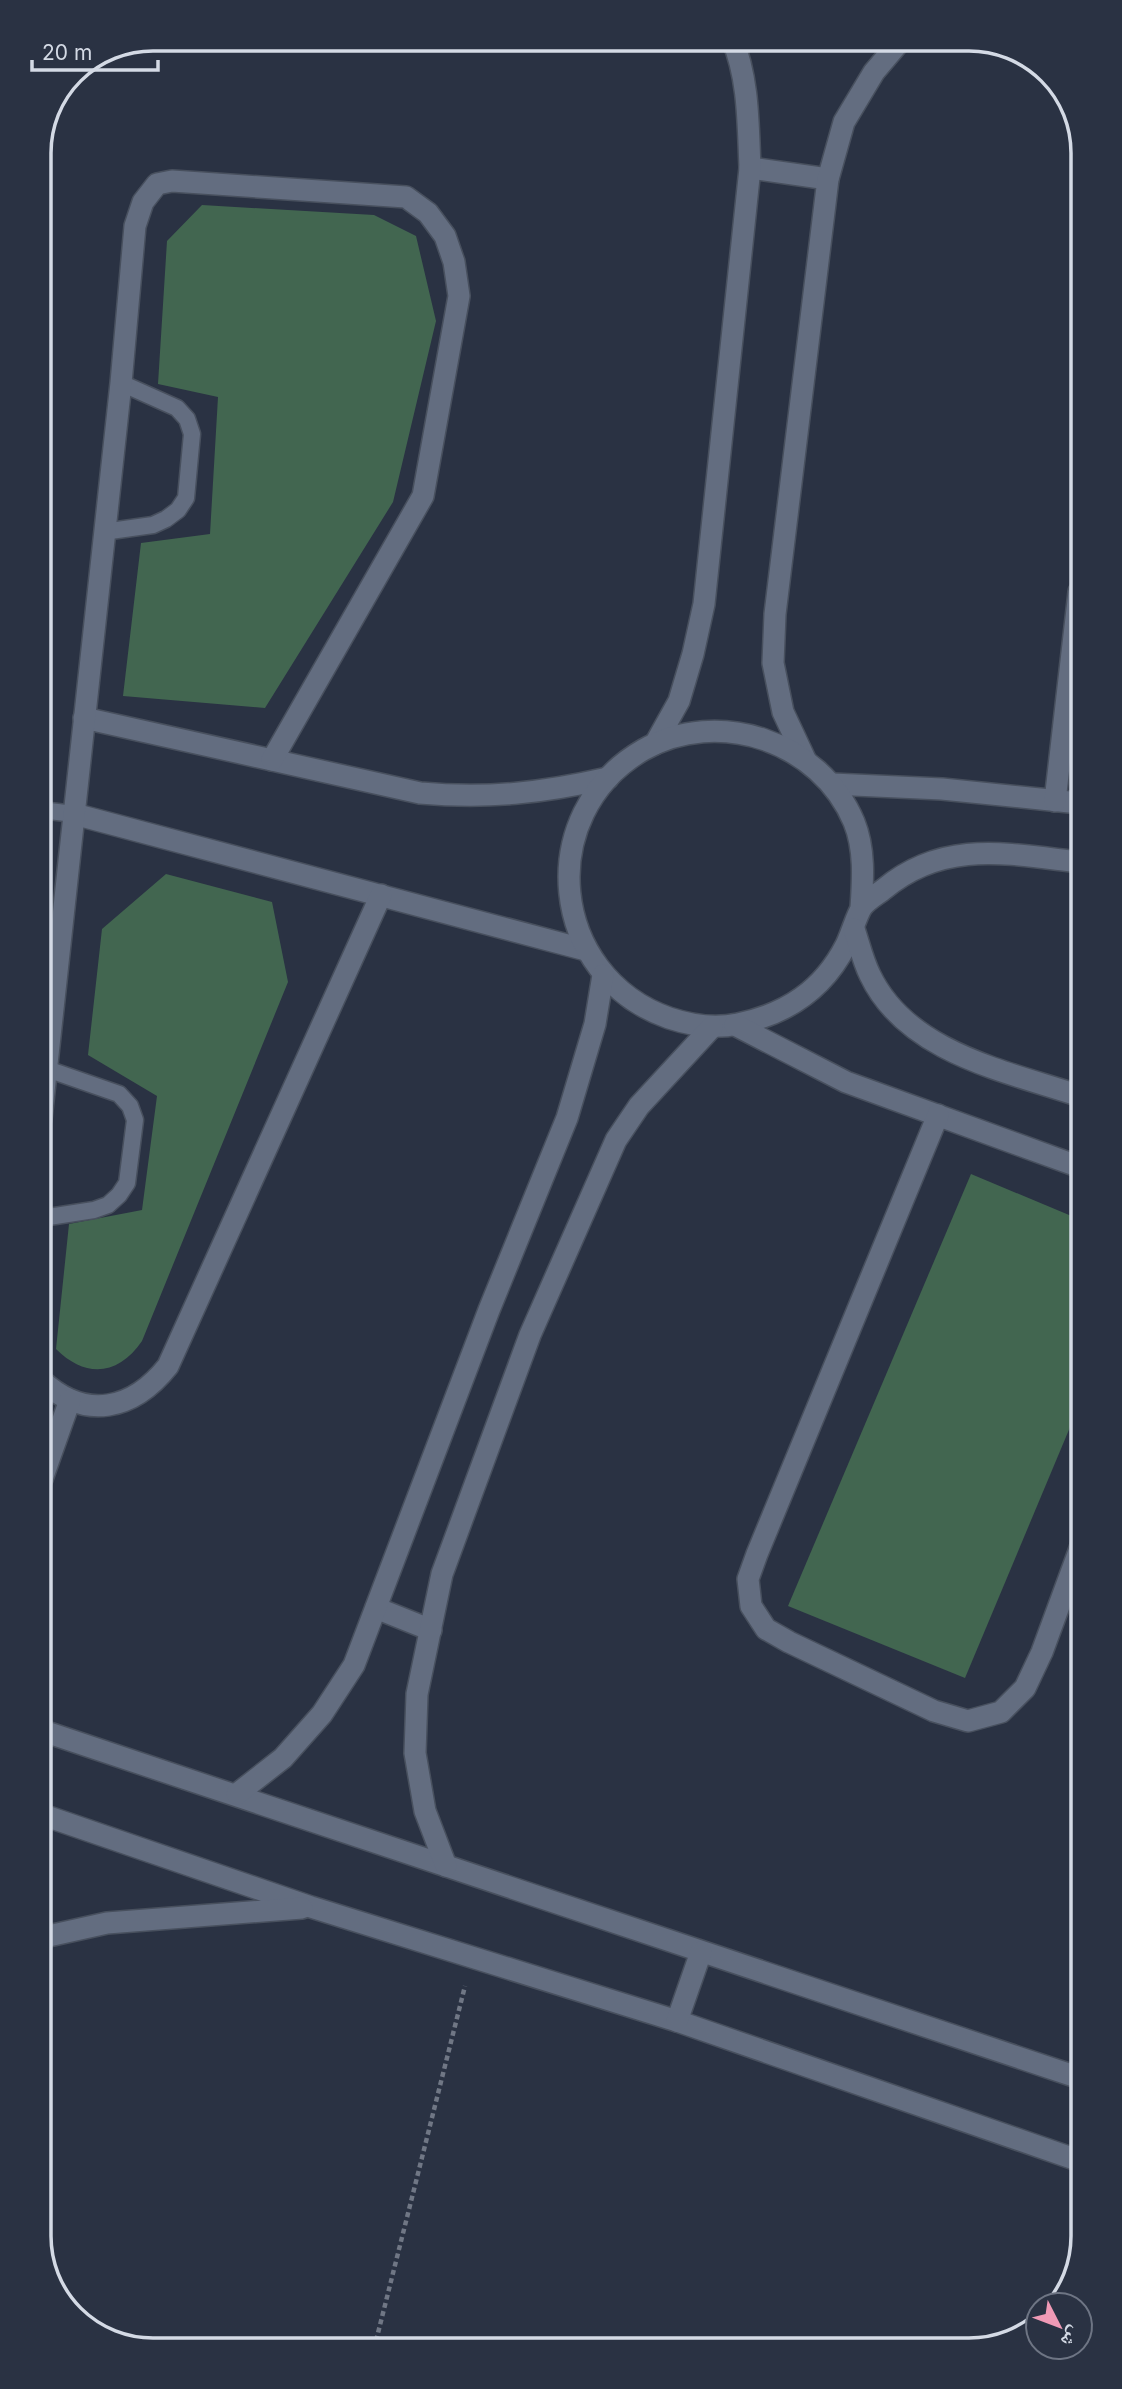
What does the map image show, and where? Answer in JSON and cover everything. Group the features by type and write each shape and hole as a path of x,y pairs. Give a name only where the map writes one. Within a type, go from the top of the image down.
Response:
{"street":[{"path":"655,744 679,701 704,604 750,168 748,111 737,51"},
{"path":"806,759 783,712 773,663 775,614 828,179 844,122 874,72 892,51"},
{"path":"750,168 828,179"},
{"path":"51,1031 121,383 135,226 143,202 157,184 172,181 405,197 428,213 445,236 454,262 459,296 423,496 272,760"},
{"path":"1055,801 1071,662"},
{"path":"84,718 420,793 467,797 558,789 608,778"},
{"path":"705,730 758,736 806,759 832,784 854,822 864,864 861,908 855,929 835,966 808,994 774,1015 736,1025 712,1027 682,1022 653,1012 626,997 603,975 586,950 574,922 569,892 569,861 576,831 585,812 608,778 629,758 655,744 705,730"},
{"path":"832,784 942,789 1071,802"},
{"path":"74,814 586,950"},
{"path":"861,908 904,873 941,858 980,852 1071,861"},
{"path":"51,1387 70,1400 92,1405 114,1404 135,1397 154,1383 168,1366 381,895"},
{"path":"855,929 870,976 890,1005 915,1030 944,1049 1071,1093"},
{"path":"237,1794 283,1758 322,1714 354,1665 489,1310 567,1118 595,1024 603,975"},
{"path":"736,1025 846,1082 1071,1164"},
{"path":"446,1866 425,1811 415,1753 417,1694 442,1574 530,1335 616,1140 639,1106 712,1027"},
{"path":"938,1115 757,1554 748,1579 751,1606 766,1629 789,1642 934,1711 968,1721 1001,1712 1025,1688 1042,1652 1071,1575"},
{"path":"51,1456 70,1400"},
{"path":"376,1608 431,1630"},
{"path":"51,1734 1071,2075"},
{"path":"51,1818 311,1907 677,2021 1071,2158"},
{"path":"51,1935 107,1923 311,1907"},
{"path":"677,2021 701,1952"}],"lane":[{"path":"103,532 153,524 166,519 178,510 186,498 192,433 187,419 177,408 121,383"},
{"path":"51,811 74,814"},
{"path":"51,1070 120,1094 130,1105 135,1120 127,1182 119,1195 108,1205 94,1210 51,1217"}],"path":[{"path":"377,2338 472,1956"}],"green space":[{"path":"202,205 374,215 416,236 436,321 393,502 265,708 123,696 141,543 210,534 218,397 158,384 167,241"},
{"path":"166,874 272,902 288,982 142,1341 123,1361 102,1369 90,1369 67,1359 56,1349 69,1224 142,1210 157,1096 88,1055 102,929"},
{"path":"971,1174 1071,1216 1071,1425 965,1678 788,1606"}]}
